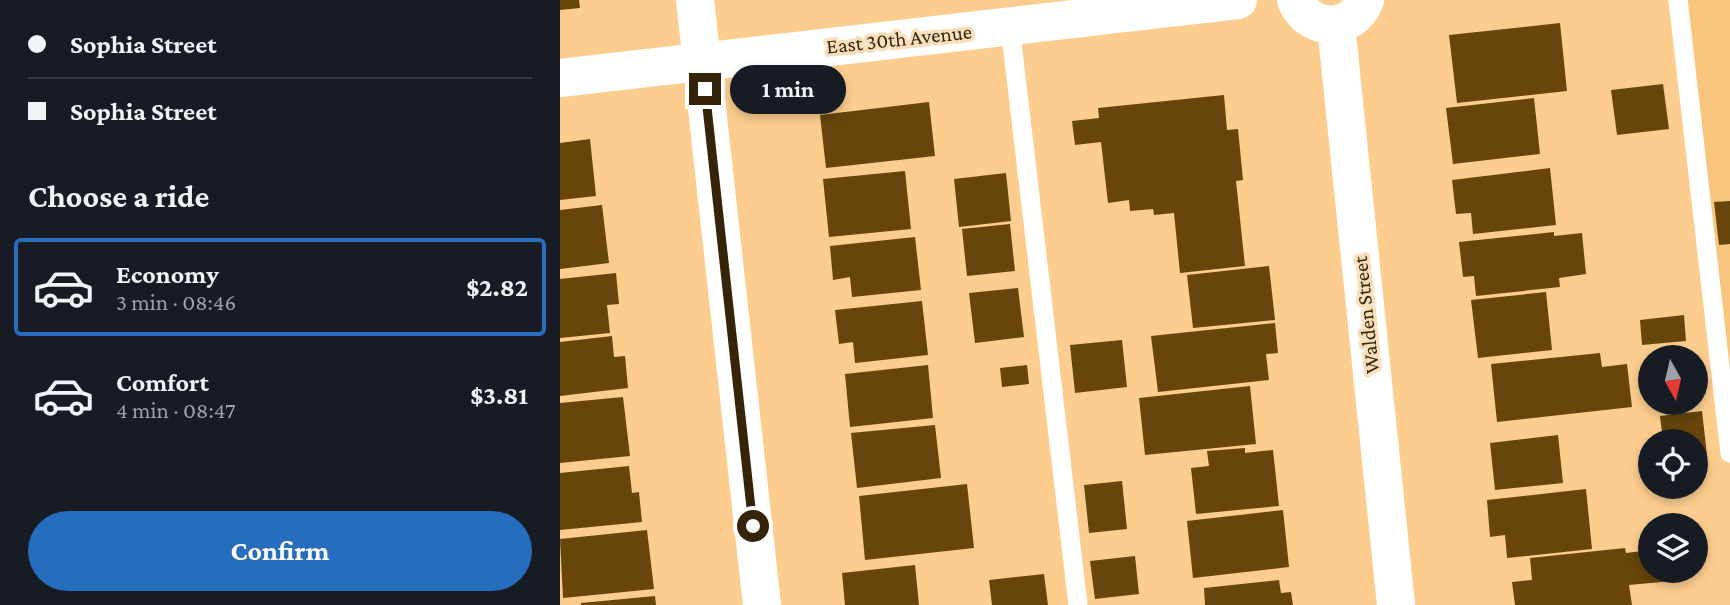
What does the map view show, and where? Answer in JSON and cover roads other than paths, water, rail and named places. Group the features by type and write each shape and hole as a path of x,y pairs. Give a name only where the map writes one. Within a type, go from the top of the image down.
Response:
{"street":[{"path":"695,0 762,605"},
{"name":"East 30th Avenue","path":"560,78 1238,0"},
{"path":"1296,0 1304,14 1313,21 1336,25 1356,15 1365,0"},
{"name":"Walden Street","path":"1336,25 1396,605"}],"lane":[{"path":"1678,0 1730,453"},
{"path":"1010,26 1078,605"}]}
